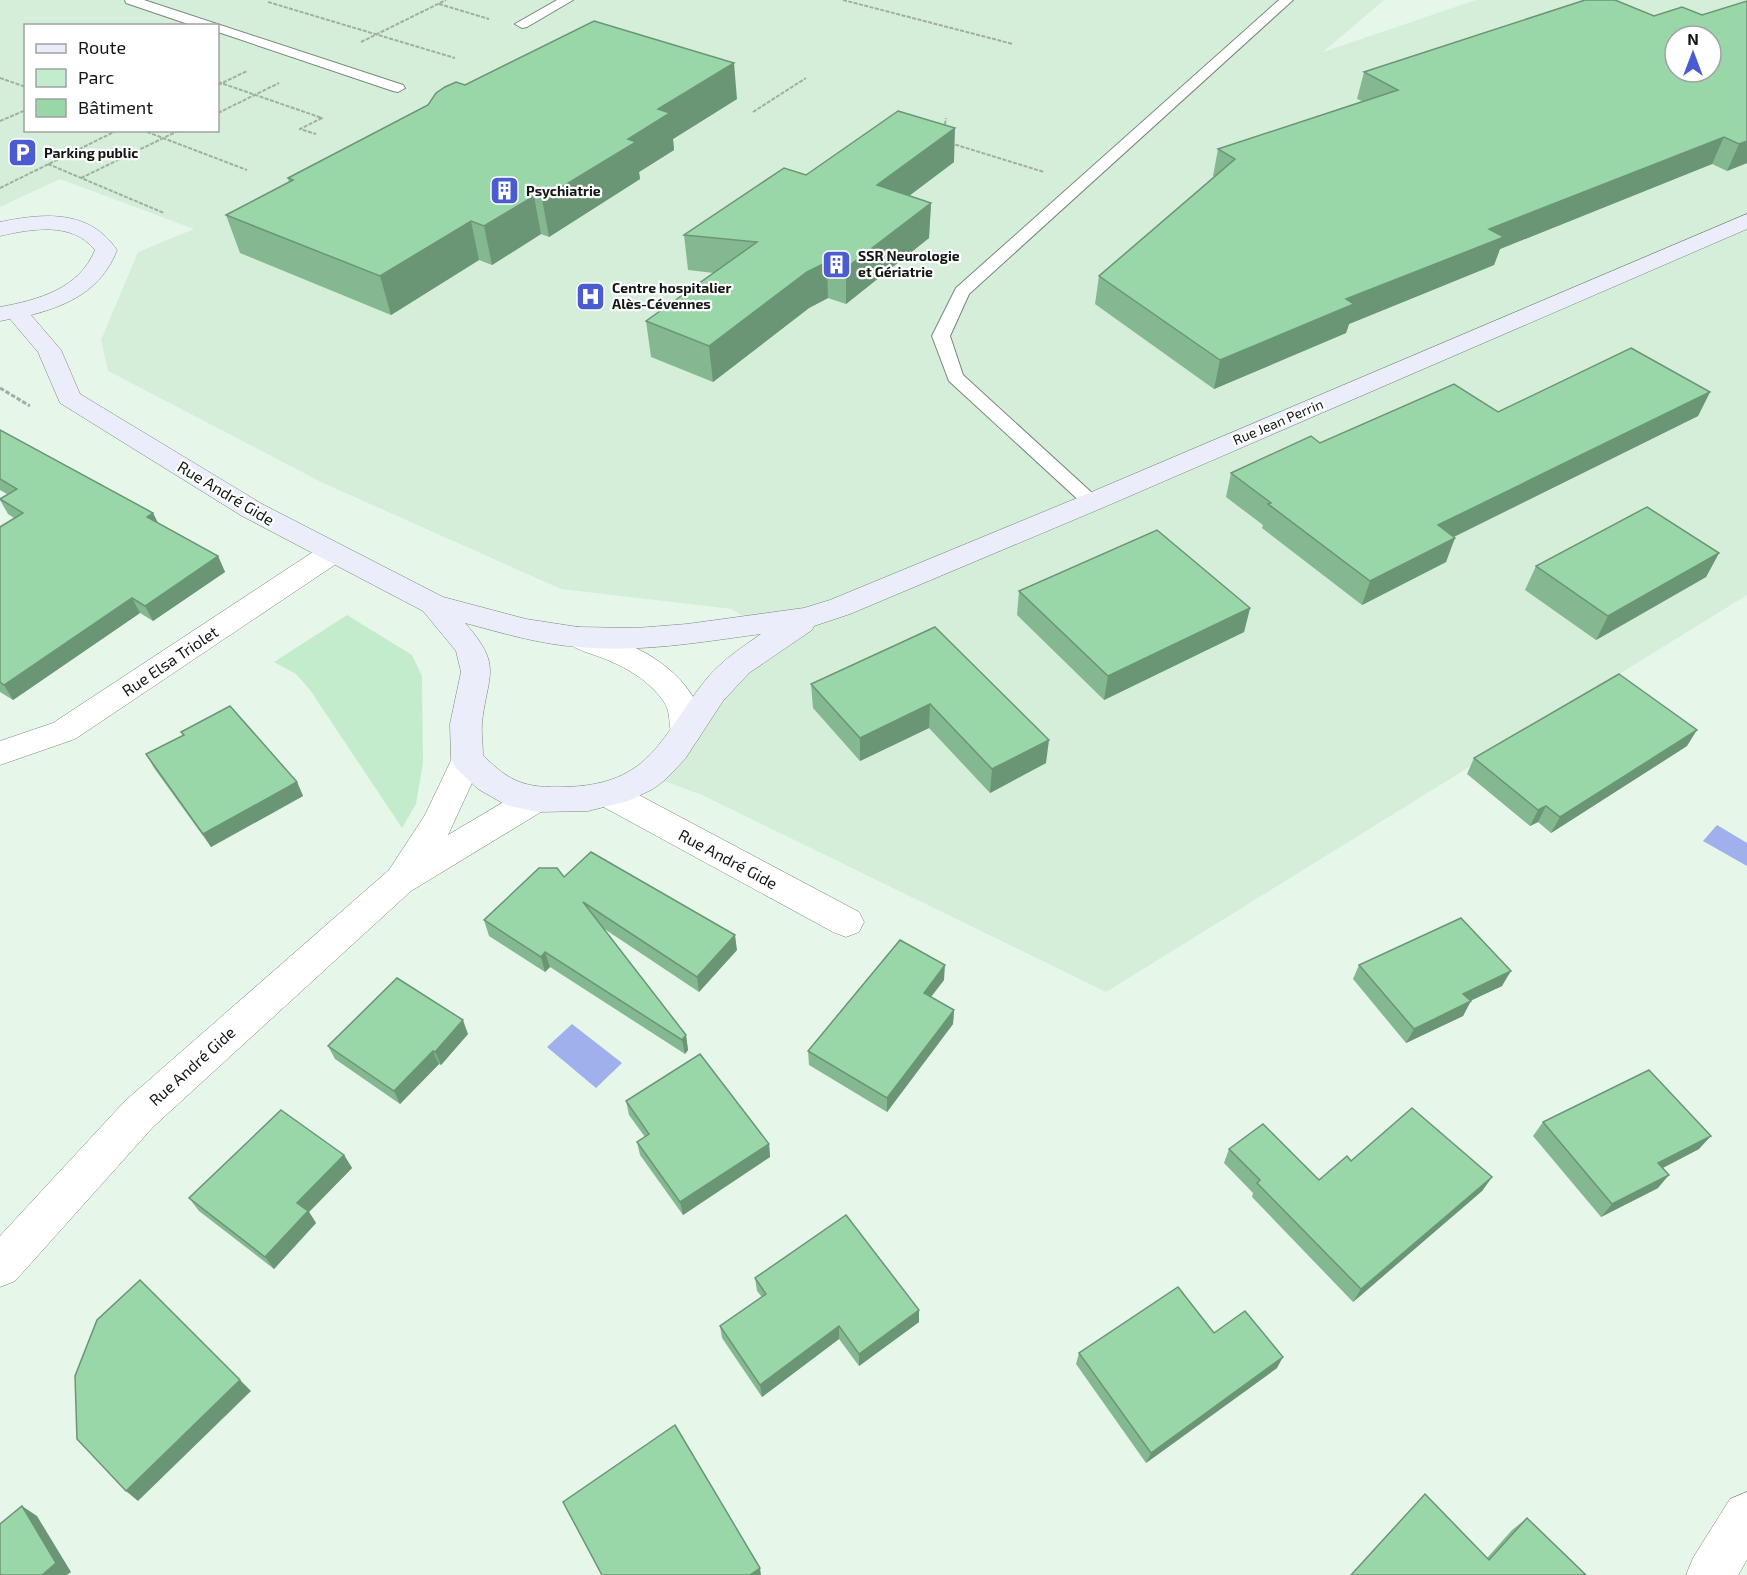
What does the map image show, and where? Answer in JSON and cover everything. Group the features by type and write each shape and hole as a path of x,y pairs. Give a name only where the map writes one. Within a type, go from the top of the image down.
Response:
{"street":[{"name":"Rue Jean Perrin","path":"807,618 1092,501 1747,221"},
{"path":"0,229 38,223 64,224 84,229 99,238 106,250 103,265 89,280 67,294 42,304 8,312"},
{"path":"49,350 67,294"},
{"name":"Rue André Gide","path":"8,312 49,350 69,398 252,510 433,604"},
{"name":"Rue Elsa Triolet","path":"0,753 64,731 332,553"},
{"path":"433,604 470,648 476,672 465,739 467,759 483,777 506,792 534,800 585,800 610,795 630,788 650,776 666,759 730,673 807,618"},
{"path":"433,604 526,628 578,637 611,648 649,668 675,693 686,711 686,733"},
{"path":"578,637 636,638 687,634 807,618"},
{"name":"Rue André Gide","path":"399,881 440,821 467,759"},
{"name":"Rue André Gide","path":"610,795 846,922"},
{"name":"Rue André Gide","path":"0,1267 139,1114 399,881 534,800"},
{"path":"1710,1575 1747,1516"}],"lane":[{"path":"131,0 203,24"},
{"path":"522,24 567,0"},
{"path":"1092,501 955,377 941,336 962,292 1287,0"},
{"path":"219,28 398,88"}],"path":[{"path":"843,0 1013,44"},
{"path":"268,2 455,58"},
{"path":"438,4 494,20"},
{"path":"0,78 24,86"},
{"path":"753,112 806,78"},
{"path":"219,82 322,118 300,129 316,134"},
{"path":"0,121 24,111"},
{"path":"944,130 946,118"},
{"path":"0,188 114,132"},
{"path":"147,132 247,170"},
{"path":"81,178 176,132"},
{"path":"943,141 1082,184"},
{"path":"48,164 164,213"}],"shaded area":[{"path":"0,0 1384,0 1323,52 1476,0 1747,0 1747,595 1106,992 702,795 650,776 787,632 755,625 732,609 561,589 323,483 108,371 101,340 138,252 194,229 60,179 0,207"}],"green space":[{"path":"347,615 412,655 422,676 423,763 416,804 402,828 310,690 296,674 274,662"}],"water":[{"path":"1717,825 1747,843 1747,866 1703,841"},
{"path":"572,1024 622,1063 596,1088 547,1047"}],"building":[{"path":"1585,0 1615,0 1654,16 1682,7 1702,15 1747,1 1747,141 1739,144 1724,137 1489,229 1504,237 1346,299 1354,304 1220,360 1099,276 1235,159 1218,149 1398,90 1364,72"},
{"path":"594,21 734,63 658,109 670,113 628,139 636,142 542,199 534,196 484,226 471,221 380,276 226,215 293,180 288,178 428,105 436,93 445,87 456,82 465,85"},
{"path":"898,111 955,128 877,185 931,203 846,268 827,262 807,272 709,346 646,321 757,242 684,235 784,168 806,175"},
{"path":"1631,348 1710,392 1438,525 1455,538 1370,581 1231,473 1311,436 1320,443 1454,384 1498,412"},
{"path":"0,430 153,513 147,517 218,556 145,606 132,598 4,685 0,682 0,527 23,513 0,499 17,489 0,479"},
{"path":"1647,507 1719,553 1608,616 1536,566"},
{"path":"1157,530 1250,608 1108,676 1019,591"},
{"path":"935,627 1049,740 992,769 930,704 860,738 811,684"},
{"path":"1619,674 1697,730 1560,817 1546,806 1538,810 1474,758"},
{"path":"230,706 297,782 203,834 146,754 184,735 181,732"},
{"path":"591,852 735,935 697,977 583,902 686,1035 682,1040 545,952 541,957 484,920 539,868 557,868 564,877"},
{"path":"1461,918 1511,971 1463,994 1471,1001 1414,1029 1359,965"},
{"path":"900,940 945,965 924,993 954,1010 887,1098 808,1051"},
{"path":"397,978 463,1020 435,1052 433,1051 394,1091 328,1046"},
{"path":"700,1054 769,1144 680,1202 637,1142 649,1134 626,1101"},
{"path":"1649,1070 1711,1136 1658,1163 1669,1175 1612,1204 1543,1122"},
{"path":"1412,1108 1492,1177 1361,1289 1257,1183 1260,1180 1229,1149 1263,1124 1319,1180 1347,1156 1351,1161"},
{"path":"281,1110 344,1155 297,1203 308,1211 265,1257 189,1198"},
{"path":"846,1215 919,1310 859,1354 839,1326 760,1385 720,1326 766,1294 755,1278"},
{"path":"140,1280 240,1380 126,1491 77,1439 75,1376 97,1320"},
{"path":"1178,1287 1214,1333 1245,1311 1283,1357 1151,1453 1079,1353"},
{"path":"675,1425 760,1568 750,1575 602,1575 563,1502"},
{"path":"1425,1494 1489,1560 1527,1518 1586,1575 1351,1575"},
{"path":"22,1506 56,1563 42,1575 0,1575 0,1524"}],"place":[{"name":"Parking public","path":"23,153"},
{"name":"Psychiatrie","path":"505,191"},
{"name":"SSR Neurologie et Gériatrie","path":"837,264"},
{"name":"Centre hospitalier Alès-Cévennes","path":"591,296"}]}
